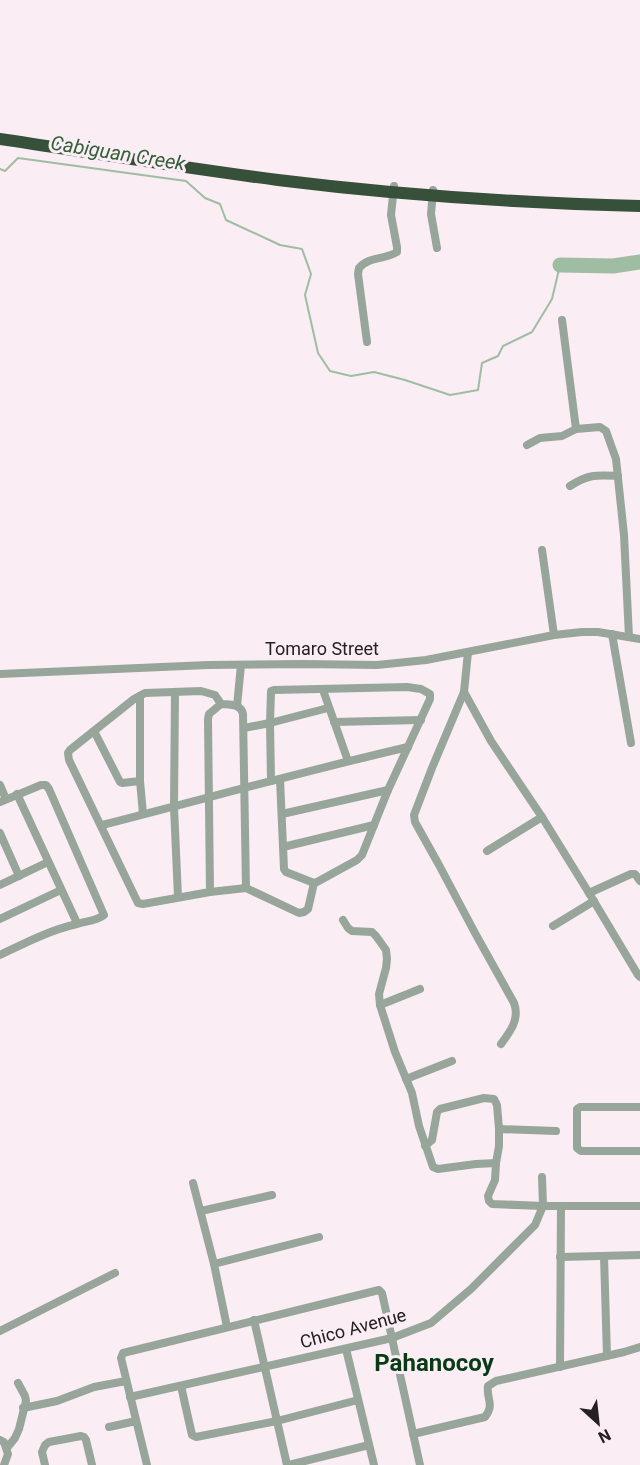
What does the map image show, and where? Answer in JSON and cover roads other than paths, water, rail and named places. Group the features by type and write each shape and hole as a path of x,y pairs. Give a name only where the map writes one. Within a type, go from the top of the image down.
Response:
{"highway":[{"path":"0,133 278,180 393,189 483,200 640,206"},
{"path":"0,139 110,152"},
{"path":"433,193 640,199"}],"street":[{"path":"367,342 359,268 366,261 397,252 391,215 393,189"},
{"path":"433,193 431,214 437,248"},
{"path":"562,320 576,429"},
{"path":"526,445 540,438 566,435 576,429 600,427 606,431 616,459 618,476 624,535 629,637"},
{"path":"570,486 583,478 594,475 618,476"},
{"path":"542,550 554,635"},
{"name":"Tomaro Street","path":"0,674 152,667 377,665 426,660 554,635 582,632 640,639"},
{"path":"612,634 631,743"},
{"path":"468,652 464,692 414,815 415,822 516,1008 513,1026 501,1044"},
{"path":"237,706 241,665"},
{"path":"221,704 215,695 208,692 152,692 140,696 70,750 69,756 138,903 246,888 299,913 304,912 308,909 314,883 362,855 388,790 430,699 430,694 421,689 407,687 271,691 270,723 282,814 284,865 286,872 314,883"},
{"path":"323,690 348,761"},
{"path":"175,692 174,807 178,897"},
{"path":"464,692 491,741 543,817 640,976"},
{"path":"140,696 140,781 143,814"},
{"path":"210,892 208,718 209,714 221,704 237,706 242,710 246,888"},
{"path":"244,728 328,708"},
{"path":"334,722 421,720"},
{"path":"94,730 120,782 140,781"},
{"path":"102,825 208,796 408,747"},
{"path":"0,785 3,800 46,785 104,913 100,919 77,923 53,931 0,955"},
{"path":"282,814 388,790"},
{"path":"17,794 77,923"},
{"path":"488,851 543,817"},
{"path":"283,847 374,825"},
{"path":"0,833 19,876"},
{"path":"0,885 48,862"},
{"path":"589,892 631,874 635,874 640,881"},
{"path":"0,919 61,890"},
{"path":"553,926 594,902"},
{"path":"343,920 352,931 372,932 386,950 386,968 379,994 380,1005 395,1052 412,1093 425,1146 433,1167 438,1169 496,1163"},
{"path":"380,1005 420,989"},
{"path":"406,1079 452,1061"},
{"path":"425,1146 432,1140 437,1112 440,1109 484,1098 494,1099 499,1146 495,1180 488,1196 490,1203 543,1206 640,1206"},
{"path":"640,1107 580,1107 577,1109 576,1124 577,1148 581,1151 640,1151"},
{"path":"499,1129 556,1131"},
{"path":"542,1177 543,1206"},
{"path":"193,1184 214,1264 227,1327"},
{"path":"201,1211 272,1195"},
{"name":"Chico Avenue","path":"130,1397 392,1338 431,1323 471,1289 535,1225 543,1206"},
{"path":"560,1367 561,1206"},
{"path":"214,1264 319,1237"},
{"path":"560,1257 640,1255"},
{"path":"604,1256 607,1356"},
{"path":"0,1330 115,1273"},
{"path":"147,1465 121,1358 123,1353 379,1290 382,1293 420,1465"},
{"path":"254,1320 288,1465 369,1445"},
{"path":"413,1434 485,1417 491,1407 487,1389 491,1383 640,1347"},
{"path":"346,1349 374,1465"},
{"path":"23,1408 57,1401 94,1387 126,1381"},
{"path":"7,1448 19,1429 26,1401 18,1383"},
{"path":"182,1386 192,1435 196,1437 277,1421 358,1400"},
{"path":"110,1427 136,1421"},
{"path":"45,1465 42,1452 45,1444 81,1436 86,1440 92,1465"},
{"path":"0,1440 4,1442 8,1454 4,1465"}],"waterway":[{"name":"Cabiguan Creek","path":"0,169 5,171 18,158 186,181 205,198 220,204 226,220 280,245 302,249 311,274 305,295 318,353 330,371 351,376 374,372 450,395 478,390 482,363 498,356 503,346 532,332 552,299 560,265"},
{"name":"Cabiguan Creek","path":"560,265 613,266 640,262"}],"district":[{"name":"Pahanocoy","path":"434,1363"}]}
